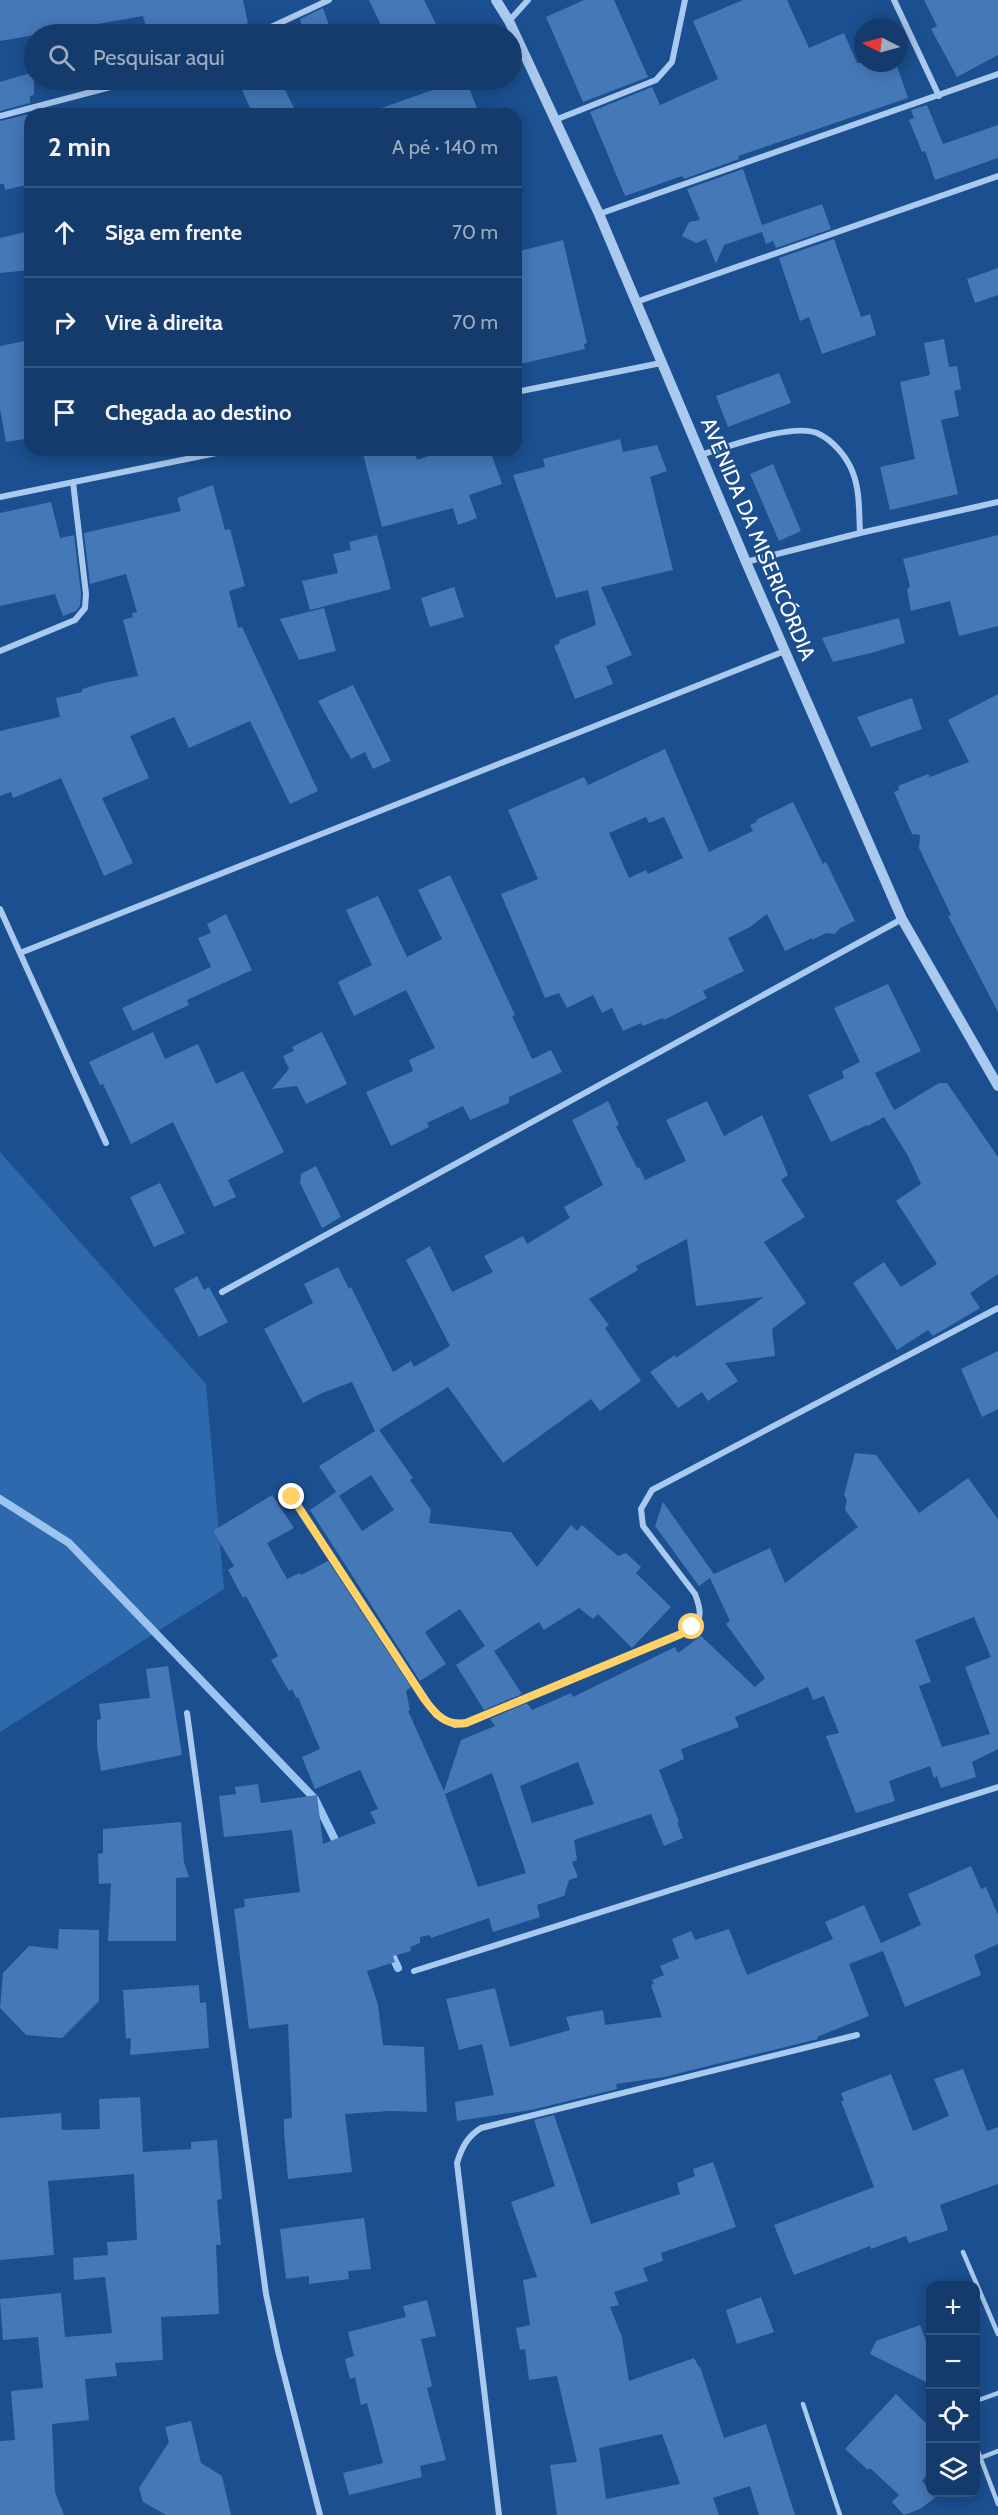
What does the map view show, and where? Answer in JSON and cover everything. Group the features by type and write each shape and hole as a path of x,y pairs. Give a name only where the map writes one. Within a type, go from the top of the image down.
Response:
{"street":[{"path":"277,24 329,0"},
{"name":"AVENIDA DA MISERICÓRDIA","path":"496,0 510,24"},
{"path":"509,21 528,0"},
{"path":"555,120 656,80 672,62 685,0"},
{"path":"894,0 939,96"},
{"name":"AVENIDA DA MISERICÓRDIA","path":"522,49 599,214 700,455 902,919 998,1086"},
{"path":"599,214 998,74"},
{"path":"30,108 99,90"},
{"path":"0,116 24,110"},
{"path":"636,302 998,176"},
{"path":"522,391 661,363"},
{"path":"700,455 787,431 816,433 840,450 854,474 860,533"},
{"path":"0,496 201,456"},
{"path":"0,651 75,621 85,608 86,594 73,482"},
{"path":"746,562 860,533 998,502"},
{"path":"20,954 785,651"},
{"path":"0,909 106,1143"},
{"path":"222,1292 902,919"},
{"path":"292,1497 436,1715 455,1725 466,1723 681,1634 698,1622 701,1616 695,1594 643,1526 641,1509 652,1490 998,1308"},
{"path":"187,1713 267,2294 278,2351 320,2515"},
{"path":"414,1971 998,1787"},
{"path":"498,2515 457,2163 462,2146 470,2135 481,2128 857,2035"}],"lane":[{"path":"963,2252 998,2334"},
{"path":"980,2399 998,2393"},
{"path":"803,2404 840,2515"},
{"path":"998,2451 980,2458 998,2504"}],"shaded area":[{"path":"0,1152 206,1384 224,1589 0,1732"}],"building":[{"path":"0,0 243,0 248,23 145,24 143,16 97,24 24,24 24,37 0,41"},
{"path":"369,0 424,0 436,24 380,24"},
{"path":"584,0 614,0 648,77 583,102 546,17"},
{"path":"743,0 787,0 809,48 844,33 854,56 854,72 899,72 908,98 738,156 739,159 684,179 682,176 625,196 590,112 652,87 660,105 718,79 693,21"},
{"path":"924,0 998,0 998,55 957,77 931,29 937,26"},
{"path":"323,8 329,24 301,24 300,19"},
{"path":"24,75 24,90 34,90 34,95 30,96 30,103 0,111 0,82"},
{"path":"242,90 285,90 294,108 250,108"},
{"path":"433,90 470,90 477,108 382,108"},
{"path":"927,105 943,144 998,125 998,158 935,180 925,151 922,152 909,120 914,118 911,110"},
{"path":"24,115 24,185 5,190 4,184 0,184 0,121"},
{"path":"743,169 762,225 822,204 831,229 776,248 773,241 766,244 762,232 724,245 716,264 706,239 696,243 682,236 689,222 700,220 687,189"},
{"path":"24,232 24,271 0,273 0,238"},
{"path":"834,239 861,317 870,314 876,335 822,354 809,317 800,321 779,258"},
{"path":"563,240 587,343 584,344 585,349 522,364 522,250"},
{"path":"998,268 998,295 975,303 967,279"},
{"path":"944,339 949,367 957,366 961,389 954,391 959,416 941,420 958,494 890,510 880,467 915,459 900,382 930,375 924,343"},
{"path":"24,341 24,439 6,442 0,409 0,346"},
{"path":"779,373 791,403 728,427 716,396"},
{"path":"620,439 623,452 657,445 667,471 650,477 673,570 601,587 632,655 606,666 613,684 575,699 554,646 560,643 559,640 596,625 588,590 556,598 513,475 545,467 543,459"},
{"path":"364,456 416,456 417,460 429,456 492,456 502,484 469,495 477,518 458,525 453,508 382,527"},
{"path":"773,464 801,531 779,541 750,474"},
{"path":"213,485 225,530 230,529 245,586 229,591 238,628 242,627 318,791 290,804 250,721 189,748 174,717 130,736 149,778 102,798 133,863 104,876 61,778 13,798 11,792 0,796 0,731 60,717 56,698 82,692 82,689 103,683 138,676 123,620 133,617 132,613 137,612 126,574 90,584 84,533 181,511 177,498"},
{"path":"51,502 60,538 74,535 81,594 80,606 76,611 63,616 55,594 0,606 0,513"},
{"path":"377,535 391,589 310,610 302,581 338,573 333,554 351,550 349,542"},
{"path":"998,535 998,626 959,636 950,601 911,611 907,590 910,586 903,559"},
{"path":"454,587 464,617 430,627 421,598"},
{"path":"324,608 336,651 299,660 280,619"},
{"path":"899,618 905,643 871,653 833,662 822,638"},
{"path":"353,685 391,761 373,769 365,752 351,759 318,701"},
{"path":"998,694 998,1012 948,916 951,915 919,848 920,835 912,834 894,792 899,790 898,786 928,774 930,777 969,762 948,720"},
{"path":"912,698 922,729 871,747 857,717"},
{"path":"665,749 709,852 753,831 750,825 757,822 756,820 793,802 823,864 826,862 855,921 840,928 835,934 826,933 785,951 767,914 750,927 728,938 744,971 703,991 707,998 664,1020 663,1018 643,1026 641,1023 623,1031 612,1008 602,1013 593,995 567,1008 559,993 545,998 501,894 538,879 508,810 584,777 588,785","holes":["646,817 649,823 664,817 683,858 648,874 646,870 629,878 609,833"]},
{"path":"450,875 515,1015 512,1016 532,1059 551,1050 562,1072 509,1097 509,1103 470,1120 463,1106 427,1123 429,1127 391,1146 366,1092 413,1071 409,1060 435,1048 406,990 354,1016 338,982 372,965 346,910 378,896 407,957 442,939 418,890"},
{"path":"226,914 252,970 187,1000 189,1005 133,1031 122,1008 211,967 198,938 211,933 207,924"},
{"path":"888,984 921,1051 875,1073 894,1110 888,1114 939,1083 947,1083 998,1157 998,1274 970,1293 980,1308 933,1336 928,1330 897,1350 853,1283 884,1262 901,1287 937,1264 896,1201 921,1184 908,1156 884,1117 831,1142 808,1095 844,1078 842,1071 860,1062 834,1008"},
{"path":"153,1032 165,1059 198,1044 216,1084 243,1071 284,1152 228,1180 236,1197 214,1207 173,1122 131,1144 103,1084 100,1085 89,1062"},
{"path":"322,1032 347,1084 306,1104 297,1086 272,1089 289,1069 283,1056 294,1051 292,1047"},
{"path":"608,1101 619,1125 616,1126 645,1180 686,1161 666,1120 707,1101 724,1136 762,1115 788,1175 781,1180 805,1217 764,1242 806,1303 772,1329 775,1356 725,1363 738,1381 708,1401 702,1392 678,1408 650,1372 675,1355 676,1358 764,1297 696,1306 687,1239 636,1266 638,1270 589,1299 609,1325 605,1328 641,1381 600,1411 591,1399 503,1463 448,1387 379,1430 413,1478 410,1480 431,1510 429,1523 511,1532 537,1567 571,1525 577,1531 582,1525 618,1556 626,1553 641,1567 636,1573 671,1607 632,1648 598,1614 593,1619 579,1608 544,1630 539,1622 494,1651 522,1694 484,1710 456,1665 485,1646 460,1609 425,1632 446,1664 420,1681 310,1510 336,1492 319,1466 375,1431 352,1382 303,1403 264,1329 313,1303 304,1284 338,1267 349,1289 351,1287 393,1372 411,1361 414,1367 450,1346 406,1260 430,1246 452,1292 493,1272 484,1256 523,1236 527,1244 570,1218 564,1207 603,1185 572,1120","holes":["371,1475 394,1510 362,1531 339,1496"]},
{"path":"316,1166 341,1217 322,1228 300,1183 301,1174"},
{"path":"160,1183 185,1233 154,1247 130,1197"},
{"path":"197,1276 204,1290 209,1287 228,1322 199,1337 174,1289"},
{"path":"998,1351 998,1409 982,1417 961,1369"},
{"path":"855,1453 876,1455 919,1513 968,1478 998,1519 998,1749 972,1762 976,1777 941,1788 930,1766 889,1781 895,1801 856,1813 826,1736 839,1733 824,1696 813,1700 808,1687 735,1717 739,1727 681,1749 684,1759 659,1770 683,1838 664,1846 651,1814 574,1840 577,1860 572,1862 578,1877 569,1880 564,1896 537,1905 540,1917 493,1932 489,1918 431,1938 430,1935 420,1937 420,1943 410,1947 411,1951 393,1956 395,1962 367,1971 378,2005 383,2045 424,2047 427,2112 390,2111 345,2114 352,2172 288,2179 284,2119 292,2118 288,2024 249,2029 234,1909 245,1907 244,1899 300,1892 292,1830 224,1837 219,1796 236,1794 235,1787 258,1784 261,1803 317,1795 323,1844 376,1823 370,1812 378,1809 360,1770 315,1789 302,1757 320,1749 298,1697 296,1698 292,1689 289,1691 271,1660 278,1656 246,1596 243,1598 228,1570 234,1566 213,1531 272,1495 294,1528 267,1543 287,1579 300,1573 301,1575 328,1561 411,1687 406,1691 410,1710 408,1711 444,1791 461,1740 495,1726 490,1719 527,1703 532,1710 571,1693 573,1697 675,1647 678,1653 701,1636 755,1687 765,1678 726,1624 730,1621 710,1578 699,1586 655,1526 663,1502 714,1574 770,1548 785,1583 858,1527 845,1510 847,1500 844,1495","holes":["974,1617 991,1657 965,1667 990,1734 942,1747 919,1686 931,1682 915,1640","578,1762 594,1804 532,1823 520,1786","492,1773 526,1873 478,1887 445,1794"]},
{"path":"168,1666 182,1755 101,1771 97,1746 97,1720 101,1719 99,1704 150,1698 146,1669"},
{"path":"181,1822 184,1862 189,1877 176,1878 176,1941 108,1941 111,1883 99,1884 98,1854 103,1853 103,1829"},
{"path":"971,1866 981,1889 986,1887 998,1915 998,1944 974,1955 981,1975 905,2007 883,1951 849,1964 869,2016 817,2037 818,2039 664,2077 616,2084 617,2089 531,2110 457,2121 455,2102 494,2095 482,2044 459,2050 446,1999 495,1988 510,2047 570,2030 566,2017 603,2010 605,2025 662,2017 651,1985 654,1984 652,1980 664,1975 660,1966 679,1958 672,1939 691,1931 695,1940 729,1929 747,1975 833,1939 825,1922 864,1905 881,1943 921,1925 908,1894"},
{"path":"59,1929 99,1930 99,2001 62,2038 26,2035 0,2008 3,1973 29,1946 58,1949"},
{"path":"199,1985 200,2003 206,2002 209,2048 130,2055 131,2038 126,2039 123,1990"},
{"path":"963,2069 987,2131 998,2127 998,2184 940,2205 948,2230 909,2243 906,2236 871,2249 870,2246 794,2275 774,2225 874,2187 841,2101 844,2101 841,2093 891,2074 913,2131 949,2116 934,2079"},
{"path":"140,2097 143,2152 191,2149 191,2142 217,2140 222,2199 217,2200 221,2245 216,2245 219,2314 161,2317 163,2360 115,2363 117,2376 85,2379 89,2420 52,2424 55,2492 64,2515 0,2515 0,2441 15,2440 11,2391 43,2388 38,2337 3,2340 0,2299 61,2293 65,2337 112,2333 105,2277 74,2280 73,2258 108,2255 107,2242 137,2240 134,2174 48,2181 54,2255 0,2260 0,2118 61,2113 62,2130 100,2129 99,2099"},
{"path":"554,2115 591,2224 680,2194 677,2183 695,2176 693,2169 713,2162 736,2227 661,2253 663,2261 643,2268 648,2281 614,2292 619,2305 610,2307 622,2337 629,2381 694,2358 700,2367 724,2438 766,2424 795,2515 759,2515 750,2486 713,2498 719,2515 557,2515 550,2465 577,2462 557,2376 529,2380 525,2349 520,2350 516,2328 530,2325 523,2280 537,2277 511,2202 555,2186 534,2120","holes":["662,2434 680,2484 606,2499 599,2448"]},
{"path":"364,2218 371,2269 348,2271 349,2279 309,2284 309,2276 286,2279 280,2229"},
{"path":"761,2297 774,2332 737,2344 726,2310"},
{"path":"427,2300 436,2336 421,2339 432,2386 427,2388 446,2460 420,2466 422,2477 349,2495 343,2473 383,2463 367,2403 361,2405 355,2377 350,2379 345,2359 354,2356 348,2332 406,2317 403,2306"},
{"path":"920,2325 926,2341 926,2382 870,2354 876,2341"},
{"path":"896,2394 926,2423 926,2476 922,2481 926,2486 926,2497 936,2497 920,2509 904,2515 892,2502 899,2495 845,2449"},
{"path":"191,2421 201,2463 222,2476 231,2515 166,2515 143,2502 139,2488 169,2442 165,2427"}],"waterway":[{"path":"0,1499 69,1543 315,1799 339,1848"},
{"path":"391,1953 398,1968"}],"route":[{"path":"292,1497 425,1700 436,1715 455,1725 466,1723 681,1634 692,1627"}]}
